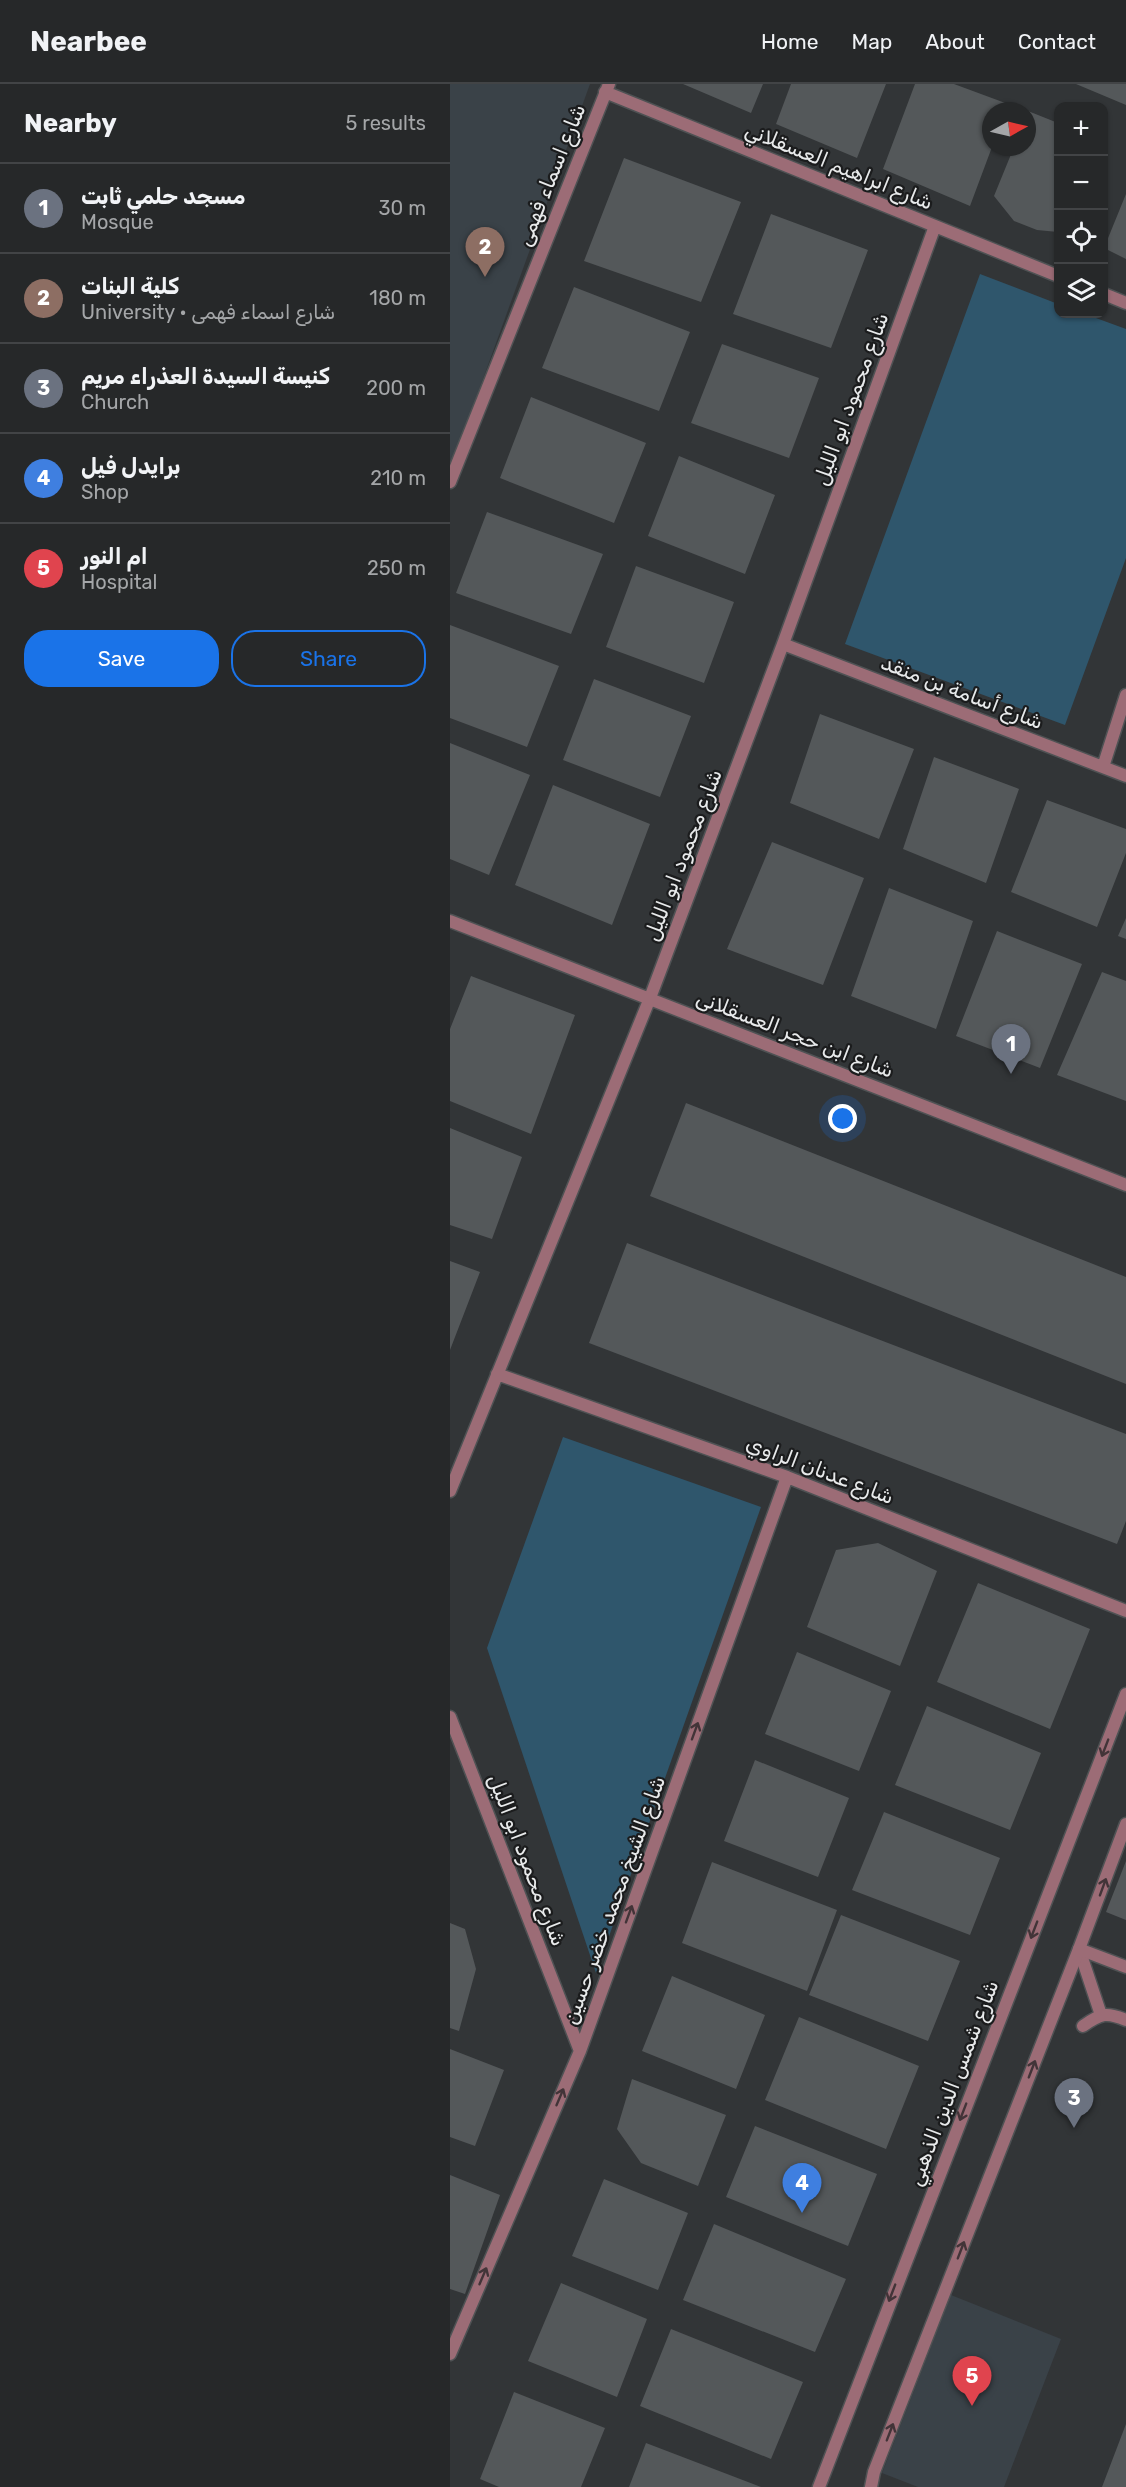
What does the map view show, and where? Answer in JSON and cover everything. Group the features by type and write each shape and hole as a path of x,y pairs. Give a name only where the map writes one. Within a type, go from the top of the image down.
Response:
{"street":[{"name":"شارع ابراهيم العسقلاني","path":"607,88 1054,274"},
{"name":"شارع اسماء فهمى","path":"450,482 607,88"},
{"name":"شارع محمود ابو الليل","path":"450,1491 650,998 783,644 935,226"},
{"path":"1108,296 1126,303"},
{"name":"شارع أسامة بن منقد","path":"783,644 1126,777"},
{"path":"1103,767 1126,695"},
{"name":"شارع ابن حجر العسقلانى","path":"450,921 1126,1185"},
{"name":"شارع عدنان الراوي","path":"497,1374 787,1477 1126,1611"},
{"name":"شارع الشيخ محمد خضر حسين","path":"450,2354 455,2332 580,2051 787,1477"},
{"name":"شارع شمس الدين الذهبي","path":"819,2487 1126,1694"},
{"name":"شارع محمود ابو الليل","path":"450,1717 580,2051"},
{"path":"872,2487 874,2472 1126,1824"},
{"path":"1079,1949 1126,1967"},
{"path":"1079,1949 1101,2015"},
{"path":"1083,2025 1101,2015 1110,2014 1126,2020"}],"shaded area":[{"path":"450,84 590,84 450,470"},
{"path":"980,274 1054,302 1054,318 1096,318 1126,329 1126,558 1065,725 845,644"},
{"path":"563,1437 761,1507 596,1973 487,1648"},
{"path":"951,2295 1061,2339 1004,2487 918,2487 882,2473"}],"building":[{"path":"683,84 763,84 751,113"},
{"path":"791,84 886,84 857,158 776,124"},
{"path":"915,84 954,84 1003,102 982,102 982,156 989,156 970,206 883,169"},
{"path":"1076,84 1126,84 1126,105"},
{"path":"1036,114 1054,121 1054,232 1037,230 1014,221 994,196 1010,156 1036,156"},
{"path":"624,158 741,202 701,302 584,261"},
{"path":"1126,194 1126,259 1108,250 1108,238"},
{"path":"771,214 868,250 831,348 733,314"},
{"path":"574,287 690,332 659,411 542,368"},
{"path":"722,344 819,378 789,458 691,423"},
{"path":"531,397 646,443 614,523 500,478"},
{"path":"679,456 775,495 745,574 648,536"},
{"path":"487,512 603,554 571,634 456,593"},
{"path":"636,566 734,602 704,683 606,647"},
{"path":"450,625 559,666 527,747 450,718"},
{"path":"594,679 691,716 660,797 563,760"},
{"path":"820,714 914,749 879,839 790,803"},
{"path":"450,743 530,775 489,875 450,859"},
{"path":"934,757 1019,789 986,883 903,849"},
{"path":"553,785 650,824 612,925 515,885"},
{"path":"1047,800 1126,829 1126,853 1097,927 1011,892"},
{"path":"772,842 864,878 823,985 727,949"},
{"path":"889,888 973,921 936,1029 851,996"},
{"path":"1126,918 1126,939 1118,936"},
{"path":"997,931 1082,964 1040,1068 956,1036"},
{"path":"1102,972 1126,981 1126,1101 1057,1075"},
{"path":"471,976 575,1015 531,1134 450,1101 450,1029"},
{"path":"686,1103 1126,1277 1126,1384 650,1196"},
{"path":"450,1128 522,1157 492,1239 450,1225"},
{"path":"627,1243 1126,1434 1126,1521 1117,1544 589,1343"},
{"path":"450,1261 480,1272 450,1350"},
{"path":"878,1543 937,1571 900,1666 807,1627 836,1550"},
{"path":"978,1583 1090,1629 1050,1729 937,1682"},
{"path":"797,1652 891,1691 859,1771 765,1734"},
{"path":"927,1706 1041,1753 1010,1830 895,1785"},
{"path":"755,1760 849,1798 818,1877 724,1841"},
{"path":"884,1812 1000,1858 970,1935 852,1890"},
{"path":"1126,1861 1126,1920 1106,1912"},
{"path":"712,1862 837,1910 807,1991 682,1943"},
{"path":"841,1915 960,1961 928,2041 809,1995"},
{"path":"450,1923 465,1929 476,1969 459,2031 450,2028"},
{"path":"672,1976 765,2015 736,2089 642,2051"},
{"path":"799,2017 919,2066 886,2149 765,2100"},
{"path":"450,2049 504,2070 475,2146 450,2137"},
{"path":"632,2079 726,2115 698,2186 641,2163 617,2129"},
{"path":"755,2126 877,2174 848,2246 726,2197"},
{"path":"450,2175 500,2195 465,2294 450,2289"},
{"path":"604,2179 688,2213 658,2290 572,2256"},
{"path":"714,2224 846,2279 815,2352 683,2300"},
{"path":"561,2283 647,2319 617,2397 528,2361"},
{"path":"671,2329 803,2382 771,2459 640,2406"},
{"path":"514,2392 605,2428 581,2487 499,2487 480,2479"},
{"path":"1126,2424 1126,2487 1102,2487"},
{"path":"646,2443 761,2487 629,2487"}],"place":[{"name":"كلية البنات","path":"485,277"},
{"name":"مسجد حلمي ثابت","path":"1011,1074"},
{"name":"كنيسة السيدة العذراء مريم","path":"1074,2128"},
{"name":"برايدل فيل","path":"802,2213"},
{"name":"ام النور","path":"972,2406"}]}
